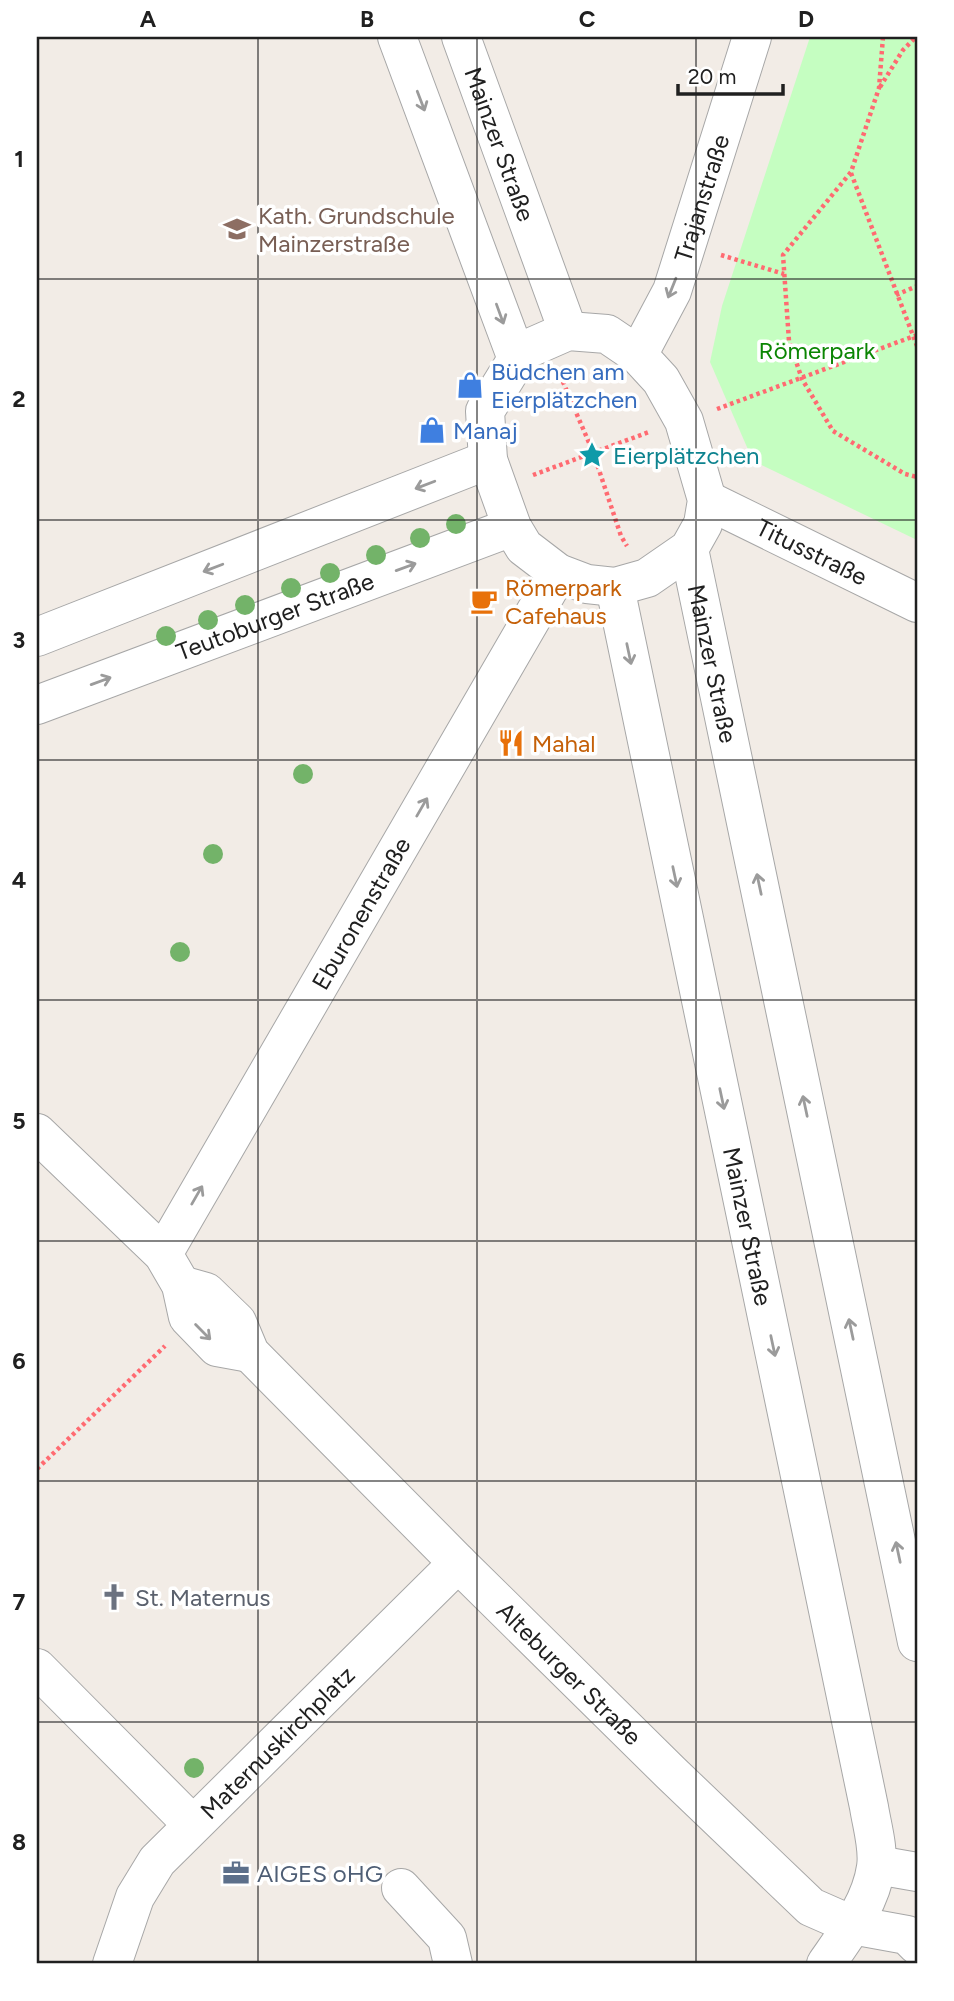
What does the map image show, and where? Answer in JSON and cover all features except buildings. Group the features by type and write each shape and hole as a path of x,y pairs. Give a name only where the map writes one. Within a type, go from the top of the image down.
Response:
{"street":[{"path":"397,37 517,359"},
{"name":"Mainzer Straße","path":"461,37 568,331"},
{"name":"Trajanstraße","path":"638,355 672,291 752,37"},
{"name":"Mainzer Straße","path":"568,331 607,334 638,355 661,380 684,421 707,500 704,524 689,549 648,578 615,587 587,584 558,573 524,547 512,527 488,460 485,411 517,359 527,349 568,331"},
{"path":"37,637 488,460"},
{"name":"Titusstraße","path":"707,500 917,603"},
{"name":"Teutoburger Straße","path":"37,705 512,527"},
{"name":"Mainzer Straße","path":"689,549 917,1642"},
{"name":"Eburonenstraße","path":"172,1270 558,573"},
{"name":"Mainzer Straße","path":"615,587 869,1807 877,1865 871,1891 826,1964"},
{"name":"Alteburger Straße","path":"37,1133 172,1270 206,1292 237,1322 250,1353 458,1563 811,1907 852,1925 907,1935 917,1945"},
{"path":"172,1270 188,1317 217,1347 250,1353"},
{"name":"Maternuskirchplatz","path":"37,1668 192,1824 458,1563"},
{"path":"112,1964 135,1897 157,1861 192,1824"},
{"path":"877,1865 917,1872"},
{"path":"401,1888 447,1938 453,1964"}],"path":[{"path":"879,88 883,37"},
{"path":"916,37 903,50 879,88 851,172 783,255 789,341 802,379 833,431 905,474 917,477"},
{"path":"851,172 917,346"},
{"path":"687,244 784,274"},
{"path":"896,295 917,286"},
{"path":"593,452 802,379 915,336"},
{"path":"37,1469 148,1361 194,1323"}],"green space":[{"name":"Römerpark","path":"810,37 917,37 917,540 753,461 710,362 722,306"}],"place":[{"name":"Kath. Grundschule Mainzerstraße","path":"237,229"},
{"name":"Büdchen am Eierplätzchen","path":"470,385"},
{"name":"Manaj","path":"432,430"},
{"name":"Eierplätzchen","path":"592,455"},
{"name":"Römerpark Cafehaus","path":"484,601"},
{"name":"Mahal","path":"511,743"},
{"name":"St. Maternus","path":"114,1597"},
{"name":"AIGES oHG","path":"236,1873"}]}
